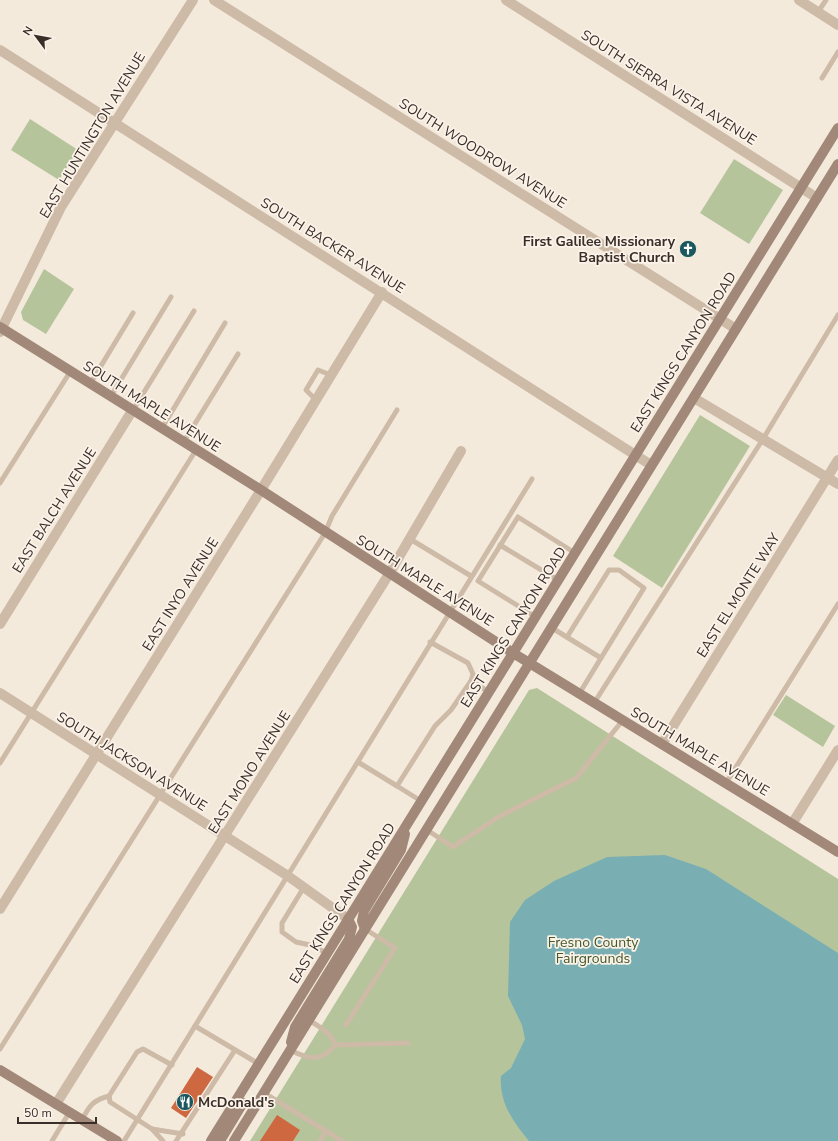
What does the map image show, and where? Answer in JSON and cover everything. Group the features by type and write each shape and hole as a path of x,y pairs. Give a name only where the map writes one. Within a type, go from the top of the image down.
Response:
{"main road":[{"name":"EAST KINGS CANYON ROAD","path":"212,1141 838,128"},
{"path":"234,1141 838,164"},
{"name":"SOUTH MAPLE AVENUE","path":"1,329 261,490 388,574 449,611 530,664 838,852"},
{"path":"365,930 362,921 364,911 400,850 409,821"},
{"path":"290,1050 295,1027 349,939 352,927 348,919"},
{"path":"220,1141 256,1081 259,1064"},
{"path":"0,1070 117,1141"}],"street":[{"name":"EAST HUNTINGTON AVENUE","path":"1,329 61,207 193,0"},
{"name":"SOUTH WOODROW AVENUE","path":"214,0 736,329"},
{"name":"SOUTH SIERRA VISTA AVENUE","path":"506,0 817,198"},
{"path":"799,0 838,25"},
{"name":"SOUTH BACKER AVENUE","path":"0,50 382,292 651,466"},
{"name":"EAST INYO AVENUE","path":"0,909 97,755 382,292"},
{"path":"694,398 838,484"},
{"name":"EAST BALCH AVENUE","path":"0,624 132,411"},
{"name":"EAST MONO AVENUE","path":"56,1104 410,539 461,451"},
{"name":"EAST EL MONTE WAY","path":"662,744 838,460"},
{"name":"SOUTH JACKSON AVENUE","path":"0,693 288,876 348,919"},
{"path":"792,824 838,750"}],"lane":[{"path":"818,12 826,0"},
{"path":"822,78 838,52"},
{"path":"110,397 171,297"},
{"path":"132,411 194,311"},
{"path":"90,384 133,313"},
{"path":"594,703 763,439 838,315"},
{"path":"161,429 224,323"},
{"path":"183,442 238,354"},
{"path":"316,400 306,390 318,370 332,375"},
{"path":"0,483 70,372"},
{"path":"0,1049 161,796 325,532 332,516 397,410"},
{"path":"0,763 196,450"},
{"path":"124,1141 358,762 449,611 532,479"},
{"path":"536,617 478,581 500,545 518,517 576,552"},
{"path":"410,539 471,576"},
{"path":"500,545 558,580"},
{"path":"567,637 609,570 619,570 644,588 579,694"},
{"path":"726,783 838,604"},
{"path":"552,628 601,658"},
{"path":"397,786 435,726 451,710 470,681 472,674 471,667 468,663 430,642"},
{"path":"470,681 489,692"},
{"path":"427,830 453,847 500,816 576,778 623,720"},
{"path":"358,762 421,801"},
{"path":"304,887 282,923 282,932 296,942 310,945 327,953"},
{"path":"346,1025 395,948 365,930"},
{"path":"309,1020 327,1032 334,1039 335,1046"},
{"path":"195,1026 259,1064"},
{"path":"290,1050 308,1058 328,1054 335,1046 408,1043"},
{"path":"172,1065 143,1049 137,1052 109,1096 110,1102 152,1128 182,1134"},
{"path":"176,1141 182,1134 235,1050"},
{"path":"264,1093 342,1141"},
{"path":"82,1120 89,1106 97,1099 109,1096"},
{"path":"52,1141 69,1113"},
{"path":"152,1128 163,1141"},
{"path":"320,1141 326,1131"}],"green space":[{"path":"30,119 78,150 59,180 11,150"},
{"path":"734,159 783,190 749,244 700,213"},
{"path":"44,269 74,289 46,334 23,320 21,312"},
{"path":"700,415 750,446 662,588 613,556"},
{"name":"Fresno County Fairgrounds","path":"537,688 838,879 838,1141 250,1141 529,690"},
{"path":"786,695 835,726 823,747 773,715"}],"water":[{"path":"665,855 706,869 838,953 838,1141 529,1141 508,1111 502,1094 501,1076 511,1068 525,1039 522,1025 508,996 510,922 525,900 554,881 607,857"}],"building":[{"path":"197,1067 213,1077 186,1118 171,1108"},
{"path":"277,1115 300,1130 293,1141 260,1141"}],"place":[{"name":"First Galilee Missionary Baptist Church","path":"688,249"},
{"name":"McDonald's","path":"185,1102"}]}
